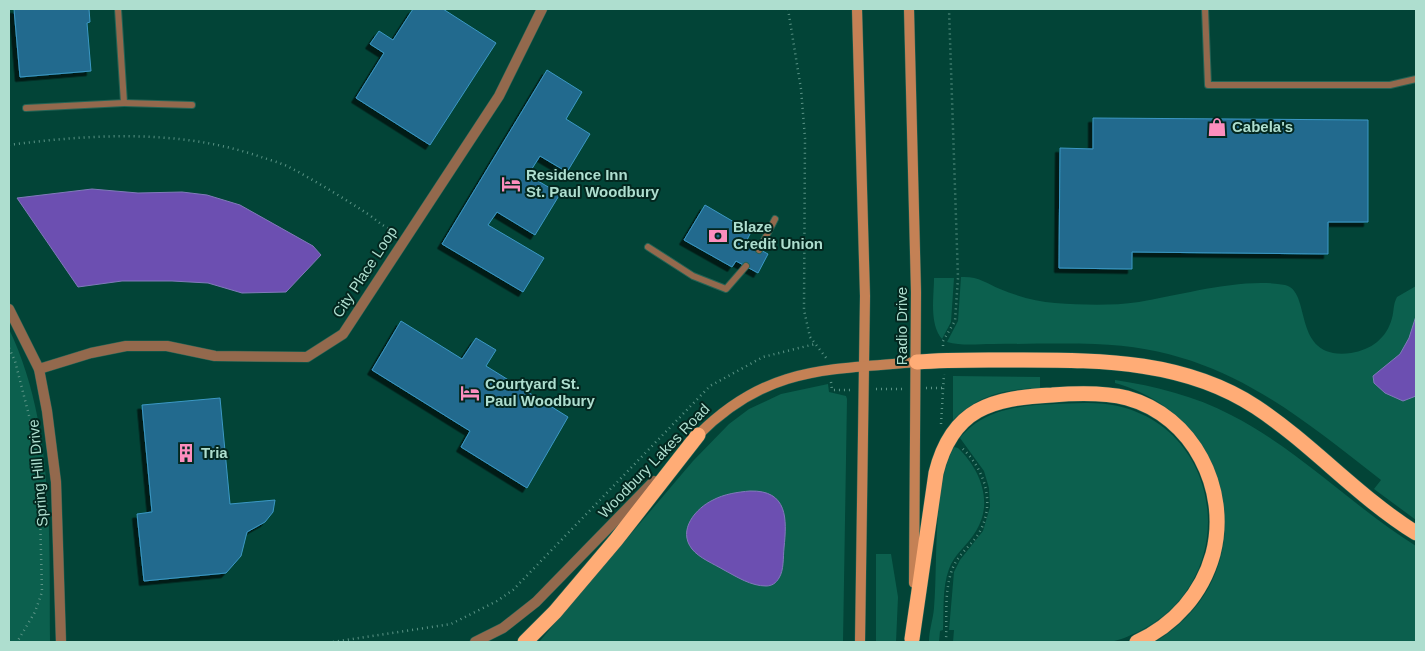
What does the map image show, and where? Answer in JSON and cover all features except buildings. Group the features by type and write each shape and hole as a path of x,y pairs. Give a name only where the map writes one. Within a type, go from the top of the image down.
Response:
{"highway":[{"path":"917,362 943,360 1110,361 1147,366 1197,380 1228,392 1257,408 1373,503 1416,533"},
{"path":"912,641 936,473 941,455 950,437 970,415 999,401 1020,397 1108,394 1133,400 1159,412 1182,432 1202,458 1212,485 1217,516 1214,551 1206,574 1187,605 1161,629 1137,642"},
{"path":"525,642 544,625 616,540 698,435"}],"main road":[{"path":"857,9 863,174 865,366 860,642"},
{"name":"Radio Drive","path":"909,9 915,192 917,362 912,641"},
{"name":"Woodbury Lakes Road","path":"698,435 727,408 765,386 812,372 917,362"}],"street":[{"name":"City Place Loop","path":"39,369 91,353 126,346 167,346 215,356 307,357 343,334 499,96 542,9"},
{"name":"Spring Hill Drive","path":"9,309 39,369 56,482 61,642"},
{"name":"Woodbury Lakes Road","path":"475,642 503,628 536,602 698,435"}],"lane":[{"path":"118,9 124,103"},
{"path":"1205,9 1208,85 1390,85 1416,80"},
{"path":"26,108 124,103 192,105"},
{"path":"759,250 774,219"},
{"path":"648,247 693,276 726,289 746,266"}],"path":[{"path":"788,9 801,89 805,138 804,310 810,337 826,357"},
{"path":"946,642 948,590 951,572 958,559 979,532 987,504 986,488 979,469 965,450 941,430 943,341 955,321 958,278 949,9"},
{"path":"9,146 88,138 145,137 210,142 235,148 288,167 368,214 388,229 408,234"},
{"path":"333,642 439,628 468,617 497,601 513,590 710,386 763,357 815,344"},
{"path":"9,348 15,361 35,439 40,512 42,592 35,612 17,642"}],"green space":[{"path":"961,277 977,279 1007,292 1034,300 1086,305 1139,302 1193,291 1250,283 1285,285 1293,290 1299,299 1311,337 1319,347 1332,353 1351,353 1365,349 1377,342 1390,325 1397,297 1416,286 1416,520 1374,489 1381,480 1315,429 1250,387 1216,370 1179,357 1139,348 1095,344 958,344 947,342 958,321"},
{"path":"934,278 954,278 951,322 942,339 935,326"},
{"path":"9,329 24,366 35,404 42,443 49,523 50,642 9,642"},
{"path":"953,376 1040,377 1040,388 1016,390 993,395 972,405 953,420"},
{"path":"1115,380 1145,385 1174,393 1203,402 1231,415 1279,444 1416,546 1416,642 1155,642 1190,613 1213,578 1224,540 1223,500 1211,462 1189,428 1157,401 1115,383"},
{"path":"828,384 829,392 846,396 847,399 843,642 539,642 693,461 729,424 749,409 781,394"},
{"path":"1085,403 1131,410 1166,430 1191,459 1205,495 1207,534 1197,572 1174,606 1138,632 1116,641 1097,643 953,642 954,630 949,630 954,572 960,560 983,531 990,507 989,488 984,471 960,438 972,426 986,417 1001,411 1034,405"},
{"path":"954,447 958,448 966,456 978,476 984,498 984,509 976,531 951,564 944,591 943,630 940,631 939,642 929,642 934,608 939,503 947,464"},
{"path":"876,554 891,554 898,597 896,642 876,642"}],"shaded area":[{"path":"92,189 138,193 182,192 207,195 240,205 313,246 321,255 286,292 242,293 208,283 172,281 122,281 78,287 17,198"},
{"path":"1416,316 1416,396 1403,401 1385,393 1374,383 1373,376 1400,354 1409,338"},
{"path":"750,491 772,495 778,501 785,517 782,571 777,581 768,586 750,583 711,563 695,552 688,542 687,534 690,520 700,508 722,496"}],"place":[{"name":"Cabela's","path":"1217,127"},
{"name":"Residence Inn St. Paul Woodbury","path":"511,184"},
{"name":"Blaze Credit Union","path":"718,236"},
{"name":"Courtyard St. Paul Woodbury","path":"470,393"},
{"name":"Tria","path":"186,453"}]}
